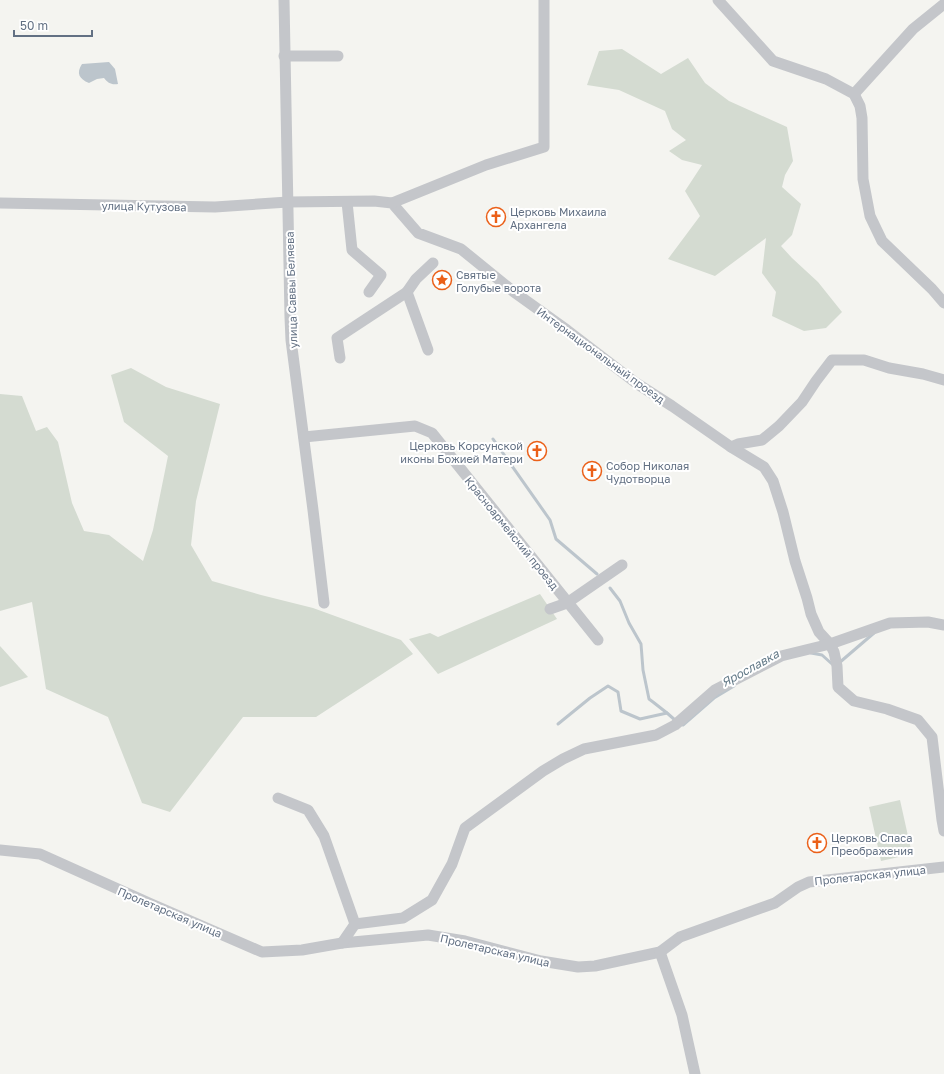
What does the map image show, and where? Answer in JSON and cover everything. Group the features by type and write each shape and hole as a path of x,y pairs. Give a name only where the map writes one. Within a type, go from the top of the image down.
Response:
{"street":[{"name":"улица Саввы Беляева","path":"284,0 291,340 324,603"},
{"path":"288,202 374,201 392,203 486,165 544,147 544,0"},
{"path":"718,0 773,61 826,79 854,94 860,106 862,118 863,179 870,216 882,241 932,289 944,303"},
{"path":"854,94 913,29 944,4"},
{"path":"284,56 338,56"},
{"name":"улица Кутузова","path":"0,203 215,207 288,202"},
{"path":"347,202 352,250 381,275 369,292"},
{"name":"Интернациональный проезд","path":"392,203 418,233 461,248 514,292 567,330 636,383 731,447 764,467 773,481 783,512 795,561 811,614 818,632 830,644"},
{"path":"340,358 337,338 407,292 416,279 433,263"},
{"path":"407,292 428,350"},
{"path":"731,447 738,444 762,440 779,426 802,402 816,380 832,360 864,360 889,368 923,374 944,380"},
{"name":"Красноармейский проезд","path":"304,437 415,426 432,433 598,640"},
{"path":"550,609 567,603 622,565"},
{"path":"342,943 356,924 403,918 432,900 452,864 466,828 543,771 563,759 584,749 656,735 675,725 715,690 782,656 830,644 890,623 928,622 944,625"},
{"path":"830,644 834,652 838,686 854,701 887,709 918,720 932,737 944,831"},
{"path":"278,798 308,810 320,829 324,836 356,924"},
{"name":"Пролетарская улица","path":"0,850 40,854 262,952 302,950 342,943 428,935 464,941 541,962 578,967 595,966 660,952 680,937 775,902 798,887 809,882 944,867"},
{"path":"660,952 682,1015 695,1074"}],"shaded area":[{"path":"622,49 661,74 688,58 705,83 729,101 787,127 793,161 785,175 782,187 801,204 792,235 781,246 818,282 842,312 826,328 804,331 772,316 776,292 762,273 766,238 715,276 668,259 700,216 685,191 702,165 682,160 669,151 686,140 672,129 665,111 619,90 587,85 599,51"},
{"path":"109,62 115,69 118,84 110,83 104,78 97,79 89,83 81,78 79,70 82,64"},
{"path":"131,368 166,387 220,404 196,501 191,545 212,581 313,608 401,640 413,654 316,717 243,717 170,812 142,803 108,717 46,689 32,602 0,611 0,394 22,396 36,431 47,427 58,442 72,503 84,531 109,535 143,561 153,530 168,456 124,422 111,375"},
{"path":"540,594 557,619 438,674 409,639 430,633 438,637"},
{"path":"0,646 28,677 0,687"},
{"path":"900,800 912,854 881,861 869,807"}],"waterway":[{"path":"493,439 550,520 556,539 597,574"},
{"path":"610,588 620,601 629,623 641,644 643,670 649,699 667,713"},
{"name":"Ярославка","path":"839,663 874,633"},
{"name":"Ярославка","path":"811,653 822,655 832,664 834,663"},
{"name":"Ярославка","path":"558,724 590,698 608,686 618,692 621,711 640,719 667,713 675,720"},
{"name":"Ярославка","path":"683,725 714,698 734,686"}],"place":[{"name":"Церковь Михаила Архангела","path":"496,217"},
{"name":"Святые Голубые ворота","path":"442,280"},
{"name":"Церковь Корсунской иконы Божией Матери","path":"537,451"},
{"name":"Собор Николая Чудотворца","path":"592,471"},
{"name":"Церковь Спаса Преображения","path":"817,843"}]}
